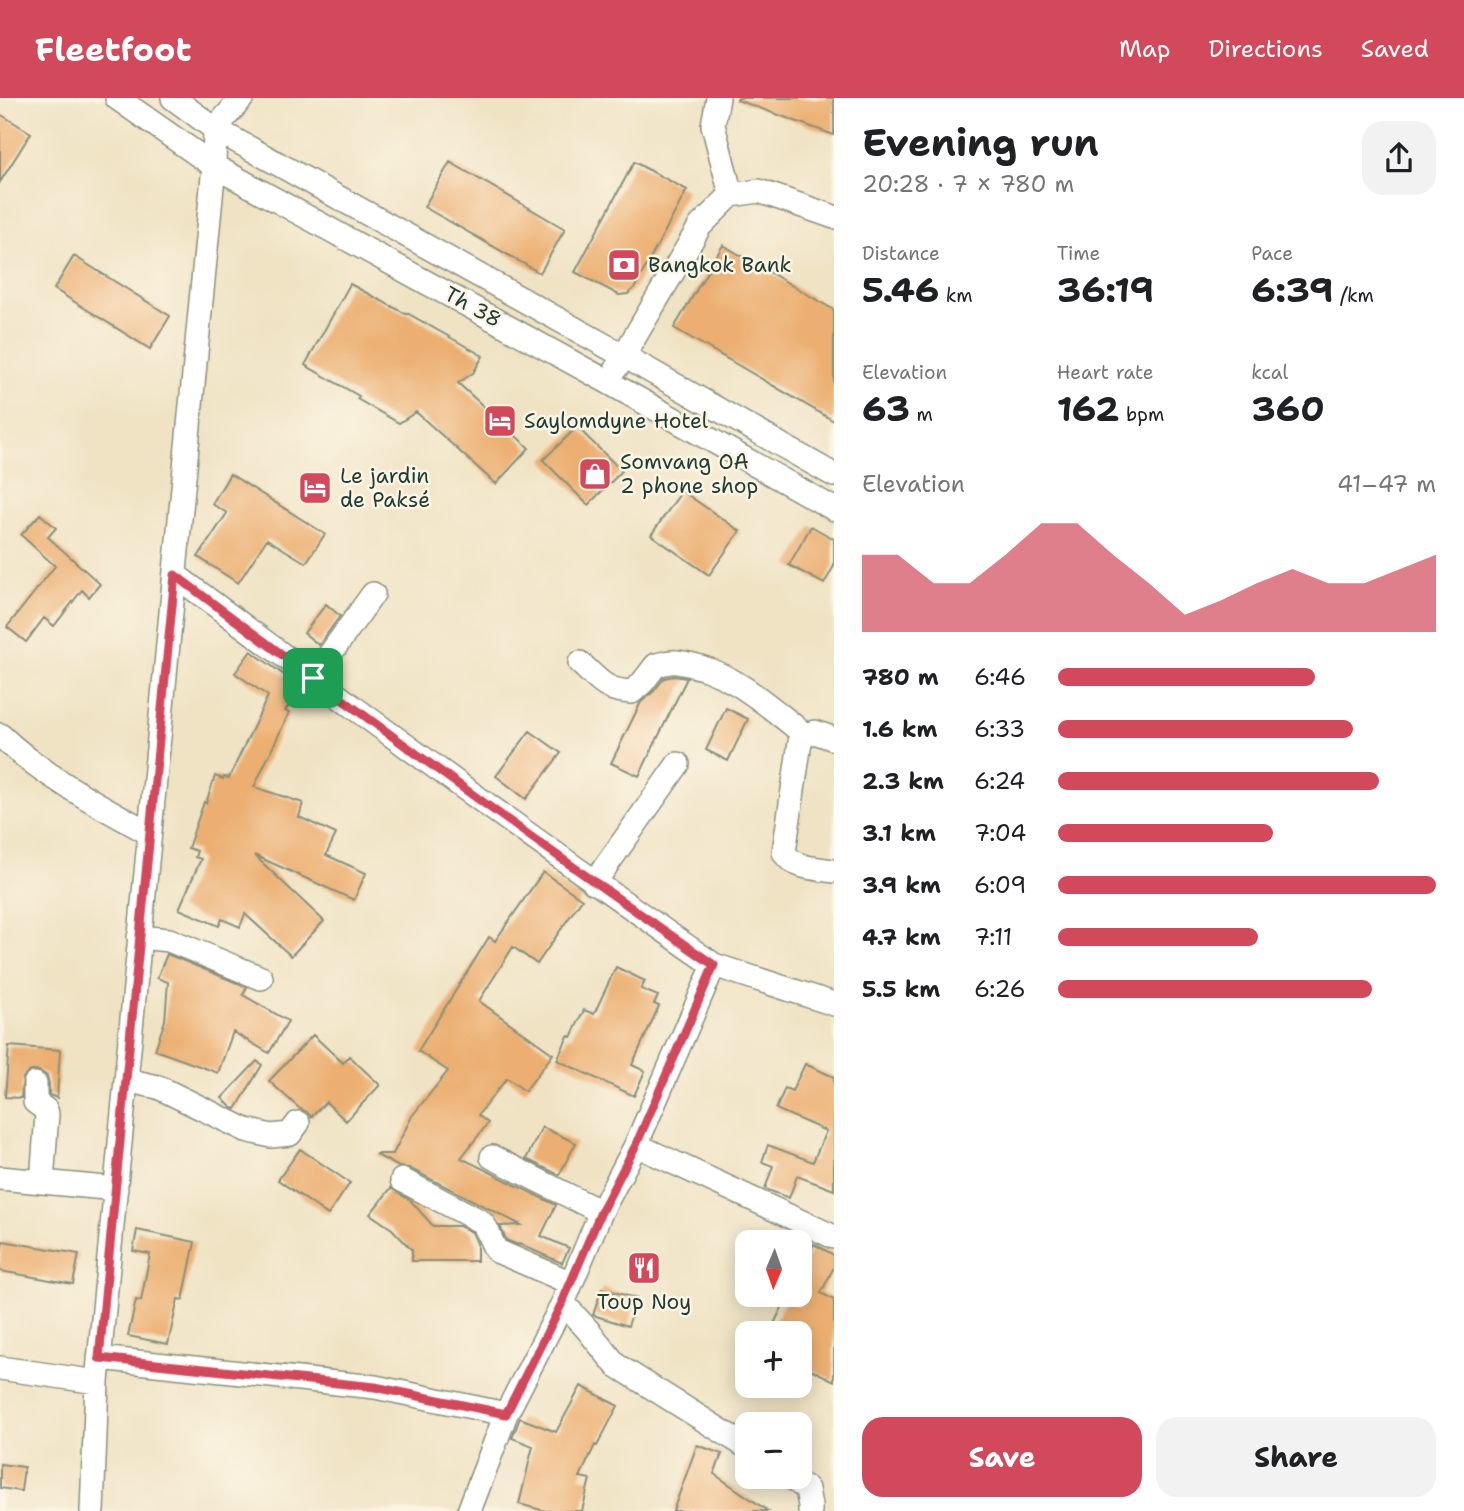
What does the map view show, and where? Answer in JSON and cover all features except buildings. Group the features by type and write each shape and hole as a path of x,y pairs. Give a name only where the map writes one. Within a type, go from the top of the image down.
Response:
{"street":[{"name":"Th 38","path":"117,98 214,166 834,509"},
{"name":"Th 38","path":"173,98 215,129 834,475"},
{"path":"92,1511 99,1358 214,166 215,129 243,98"},
{"path":"718,98 713,125 731,195"},
{"path":"608,382 700,226 731,195 759,191 834,217"},
{"path":"175,575 594,883 714,965 834,1004"},
{"path":"313,678 373,594"},
{"path":"580,663 615,691 632,692 656,665 675,661 723,675 805,735"},
{"path":"834,739 815,733 805,735 800,742 784,852 788,860 797,865 834,871"},
{"path":"0,735 75,792 149,833"},
{"path":"594,883 677,764"},
{"path":"139,937 169,940 261,978"},
{"path":"468,1511 506,1414 567,1293 601,1212 636,1145 714,965"},
{"path":"126,1080 158,1087 246,1130 271,1136 290,1133 298,1123"},
{"path":"35,1084 35,1102 46,1110 47,1114 42,1182"},
{"path":"636,1145 834,1237"},
{"path":"492,1157 601,1212"},
{"path":"0,1178 116,1189"},
{"path":"402,1180 480,1221 485,1225 496,1251 567,1293 587,1329 616,1365 735,1440"},
{"path":"99,1358 375,1387 506,1414"},
{"path":"0,1368 97,1382"},
{"path":"807,1489 810,1511"}],"place":[{"name":"Bangkok Bank","path":"624,265"},
{"name":"Saylomdyne Hotel","path":"500,421"},
{"name":"Somvang OA 2 phone shop","path":"595,474"},
{"name":"Le jardin de Paksé","path":"315,488"},
{"name":"Toup Noy","path":"644,1268"}],"route":[{"path":"175,575 313,678 594,883 714,965 636,1145 601,1212 562,1303 506,1414 375,1387 99,1358 175,575"}]}
